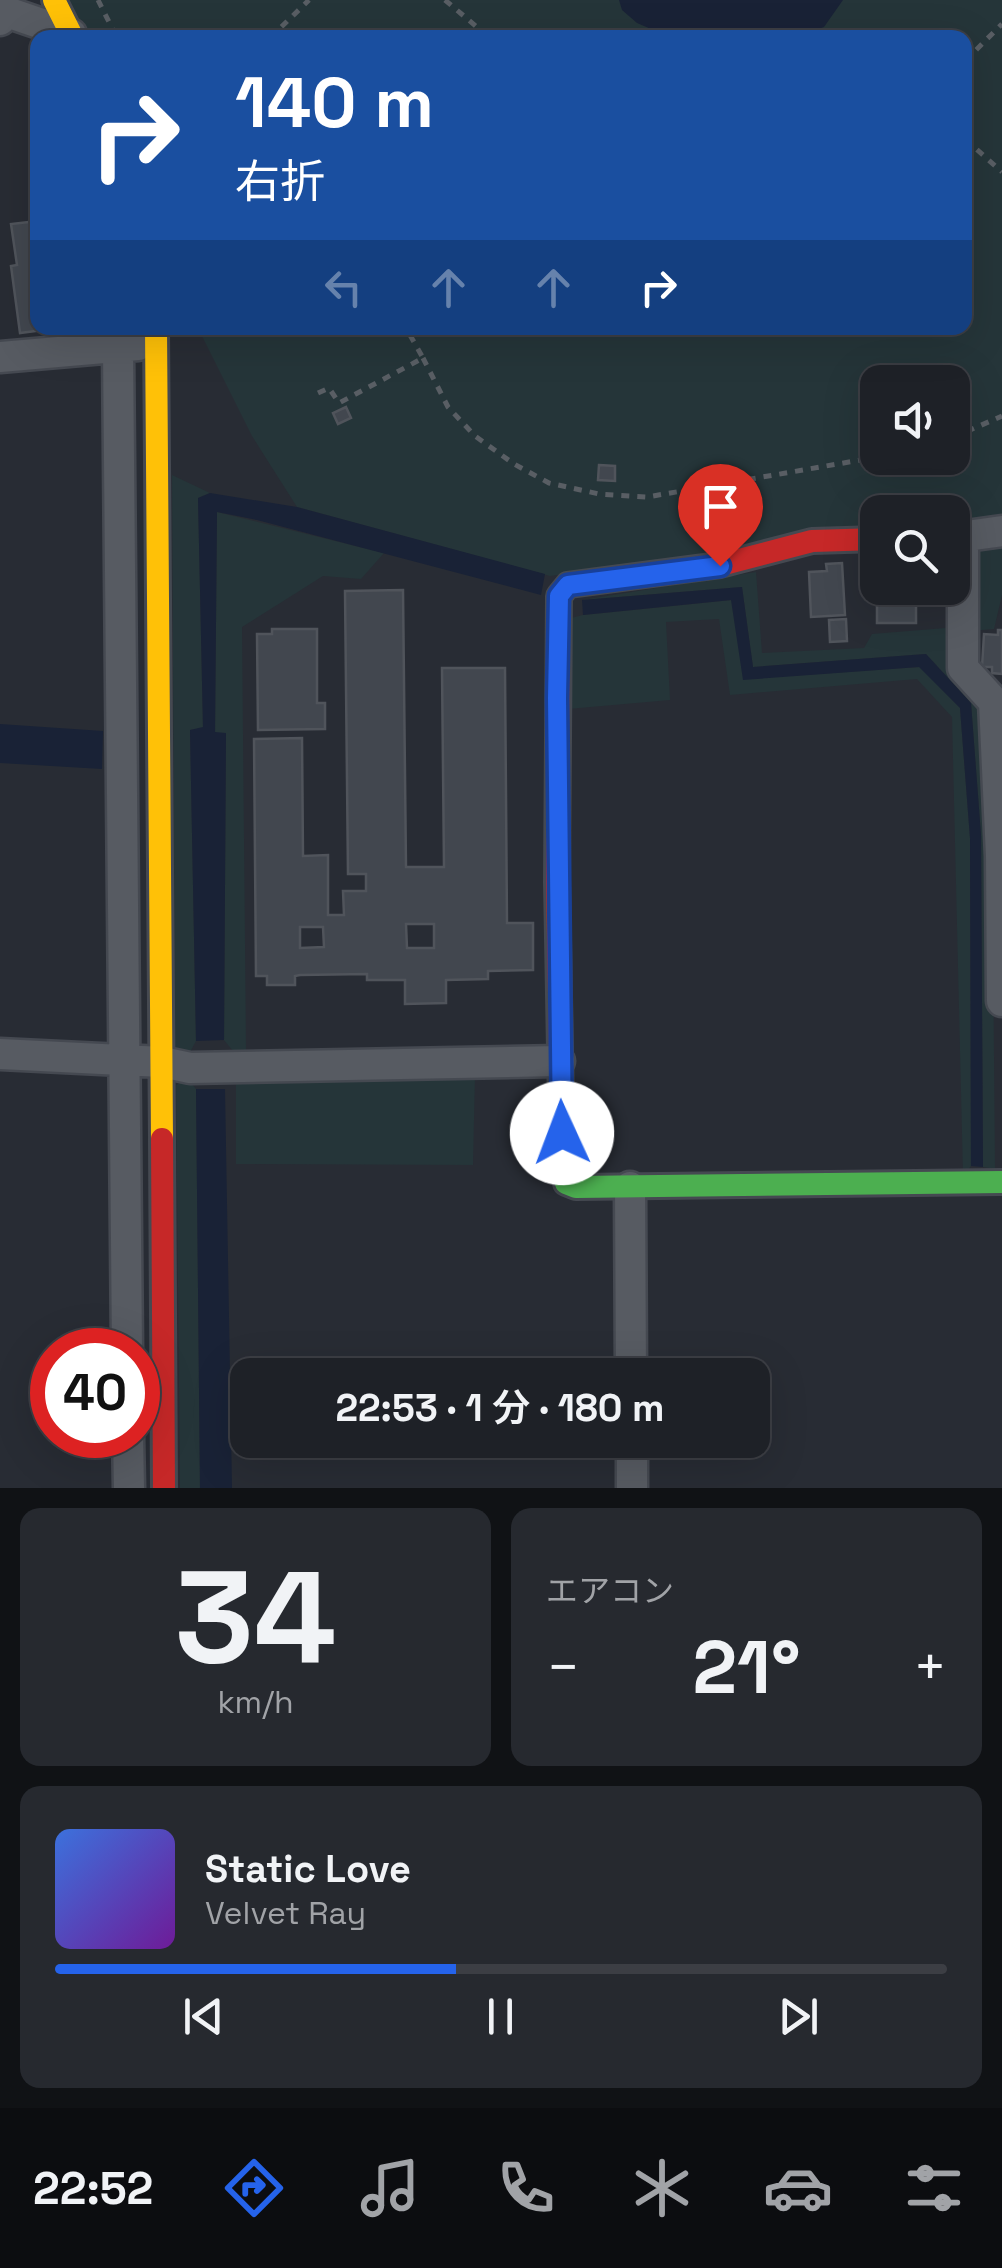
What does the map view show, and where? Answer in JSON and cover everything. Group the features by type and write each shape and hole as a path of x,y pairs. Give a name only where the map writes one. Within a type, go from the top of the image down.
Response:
{"street":[{"path":"54,0 69,30"},
{"path":"0,20 4,11 56,30"},
{"path":"0,357 118,348 156,335 164,1488"},
{"path":"118,348 127,1328"},
{"path":"970,536 1002,531"},
{"path":"860,540 812,541 720,566 568,585 559,596 559,1061 566,1183 576,1187 630,1187 1002,1182"},
{"path":"961,605 963,668 994,702 1002,1000"},
{"path":"0,1054 162,1062 190,1068 559,1061"},
{"path":"630,1187 632,1358"},
{"path":"128,1458 128,1488"},
{"path":"632,1458 632,1488"}],"path":[{"path":"98,0 113,30"},
{"path":"278,30 309,0"},
{"path":"445,0 481,30"},
{"path":"972,54 1002,24"},
{"path":"972,146 1002,172"},
{"path":"410,335 448,408 475,436 549,483 599,494 647,497 860,461"},
{"path":"318,393 329,388 339,403 422,358"},
{"path":"970,430 1002,416"}],"shaded area":[{"path":"63,0 1002,0 1002,525 970,526 970,495 860,495 860,531 550,576 297,507 252,436 202,335 972,335 972,30 78,30"},
{"path":"172,475 210,493 198,498 203,728 190,730 196,1041 189,1054 175,1047"},
{"path":"217,512 384,553 361,579 323,576 242,627 246,1050 233,1051 224,1040 226,734 215,733"},
{"path":"1002,541 1002,595 994,629 970,631 971,557 985,544"},
{"path":"756,572 762,653 864,648 872,634 958,627 982,697 992,832 995,1169 983,1167 981,835 971,703 926,654 753,667 742,587 582,600"},
{"path":"732,600 744,679 920,667 960,708 970,838 971,1166 963,1175 952,717 917,679 730,695 719,619 666,622 670,700 568,709 571,618"},
{"path":"475,1074 473,1165 236,1164 236,1078"},
{"path":"188,1079 196,1089 200,1488 180,1488 176,1085"}],"water":[{"path":"619,0 843,0 824,27 816,30 653,30 622,10"},
{"path":"210,493 297,507 545,574 541,595 217,512 215,732 226,733 224,1040 196,1041 190,730 203,727 198,498"},
{"path":"742,587 753,667 926,654 971,703 981,835 983,1167 971,1166 970,838 960,708 919,667 743,680 731,600 583,615 582,600"},
{"path":"0,724 103,731 102,769 0,763"},
{"path":"196,1089 225,1089 232,1488 200,1488"}],"building":[{"path":"30,222 30,332 20,333 11,266 17,265 11,224"},
{"path":"346,407 351,418 338,424 333,413"},
{"path":"599,465 615,466 615,481 598,480"},
{"path":"842,563 845,615 811,617 809,572 827,571 826,564"},
{"path":"403,590 406,867 444,867 442,668 505,668 507,923 533,923 533,970 488,971 488,979 446,980 446,1003 405,1004 405,980 367,980 367,974 300,975 295,976 295,985 267,985 267,976 256,976 254,739 302,738 303,856 328,855 328,915 344,915 343,891 366,891 366,874 348,874 345,591","holes":["406,924 434,924 434,948 407,948","300,927 323,927 324,947 300,948"]},
{"path":"877,605 916,605 916,623 877,623"},
{"path":"846,619 847,641 830,642 829,620"},
{"path":"272,629 317,629 317,703 325,703 325,729 258,730 257,634 272,634"},
{"path":"998,630 1002,630 1002,674 992,673 992,667 982,667 984,634 998,635"}],"traffic: fast":[{"path":"561,1106 563,1169 566,1183 576,1187 1002,1182"}],"traffic: slow":[{"path":"54,0 69,30"},
{"path":"156,335 162,1139"}],"traffic: jam":[{"path":"561,1106 557,882 559,596 568,585 720,565 812,541 860,540"},
{"path":"162,1139 164,1488"}],"route":[{"path":"562,1133 559,596 568,585 720,566"}]}
